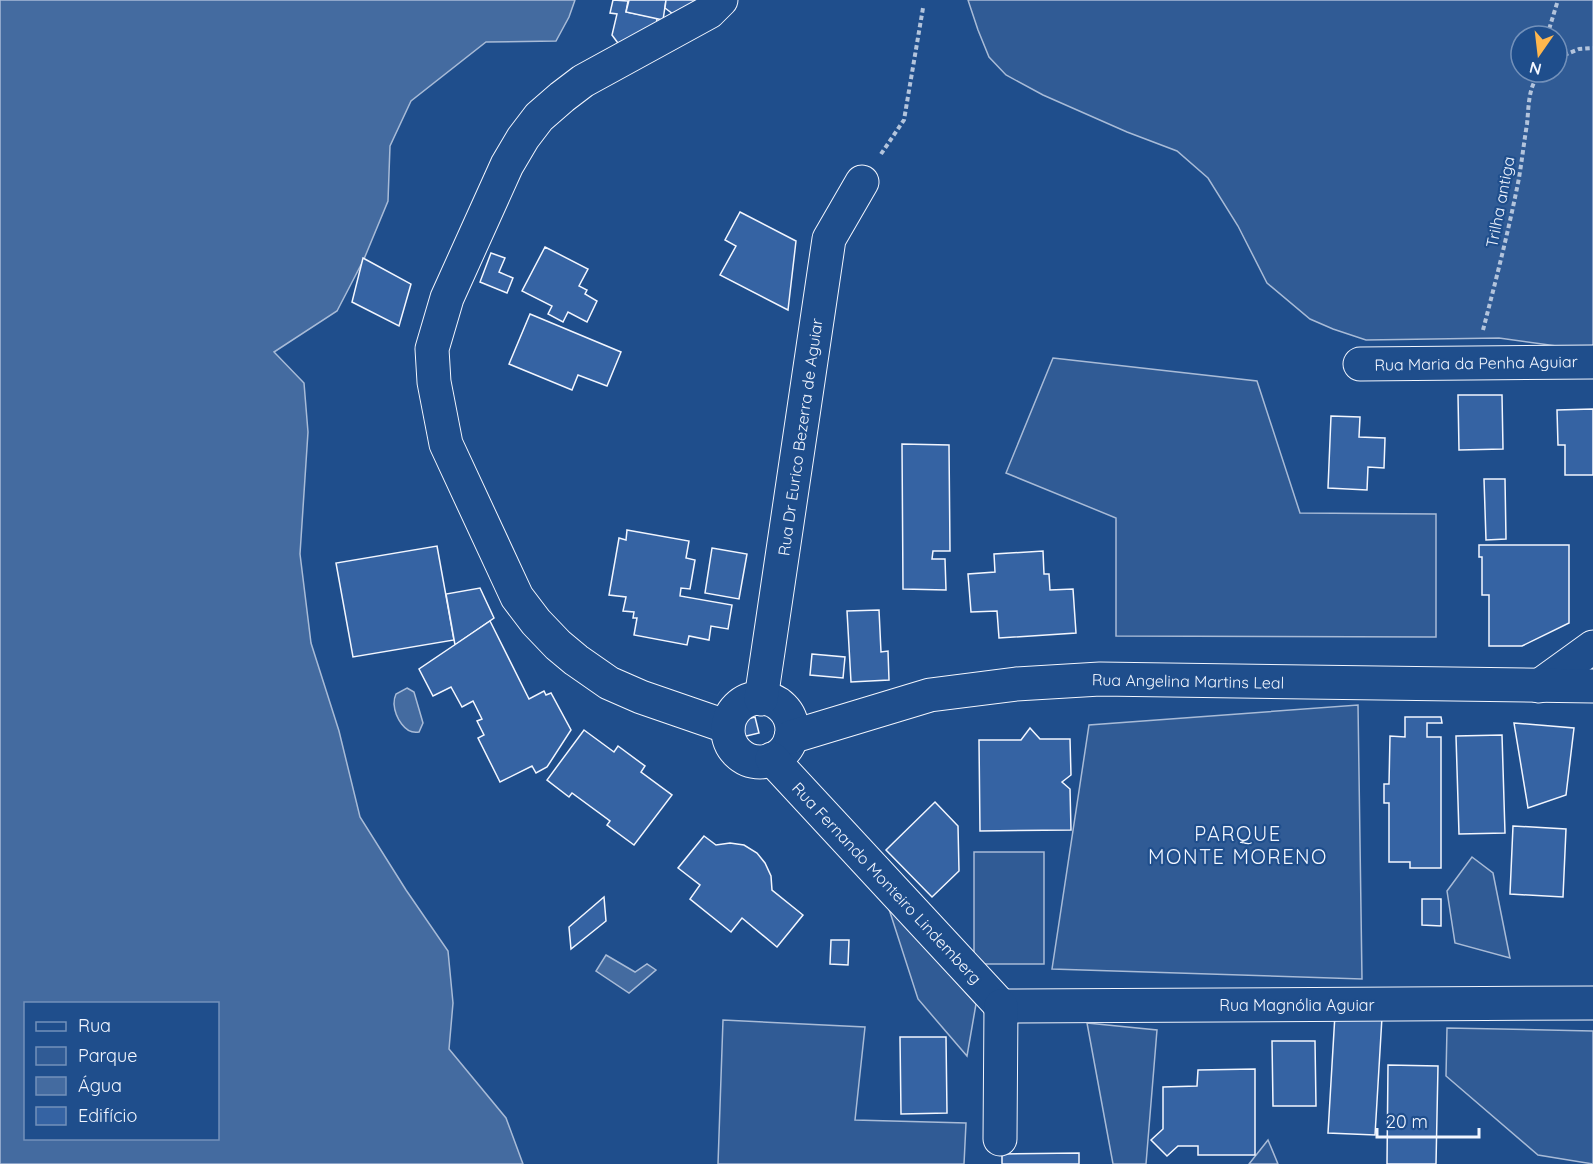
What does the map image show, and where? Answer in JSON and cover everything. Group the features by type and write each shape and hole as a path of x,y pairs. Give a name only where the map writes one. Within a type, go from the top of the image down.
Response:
{"street":[{"path":"721,0 709,12 583,81 539,117 507,165 447,298 432,349 434,382 446,444 517,597 536,622 558,645 609,683 641,697 728,727"},
{"name":"Rua Dr Eurico Bezerra de Aguiar","path":"761,699 829,239 862,183"},
{"name":"Rua Maria da Penha Aguiar","path":"1360,364 1593,362"},
{"path":"1539,686 1593,648"},
{"name":"Rua Angelina Martins Leal","path":"782,748 930,695 1016,684 1100,679 1593,686"},
{"path":"761,699 775,703 783,709 789,717 791,727 782,748 760,762 748,760 738,754 731,744 728,727 734,711 743,703 761,699"},
{"name":"Rua Fernando Monteiro Lindemberg","path":"782,748 1001,1006"},
{"name":"Rua Magnólia Aguiar","path":"1001,1006 1593,1003"},
{"path":"1001,1006 1001,1129"}],"path":[{"path":"1551,24 1558,0"},
{"path":"862,183 904,120 923,8"},
{"path":"1569,53 1579,49 1593,48"},
{"name":"Trilha antiga","path":"1481,338 1507,235 1519,177 1529,96 1534,84"}],"green space":[{"path":"968,0 1593,0 1593,351 1499,338 1366,340 1310,319 1267,283 1238,226 1208,178 1177,151 1043,95 1006,75 989,57"},
{"path":"1053,358 1257,381 1300,513 1436,514 1436,637 1116,636 1116,518 1006,473"},
{"path":"1358,705 1362,979 1052,969 1089,725"},
{"path":"974,852 1044,852 1044,964 974,964"},
{"path":"1472,857 1493,873 1510,958 1455,943 1447,891"},
{"path":"888,906 976,1004 967,1056 918,999"},
{"path":"723,1020 865,1027 855,1120 966,1123 964,1164 718,1164"},
{"path":"1087,1023 1157,1030 1146,1164 1113,1164"},
{"path":"1447,1028 1593,1031 1593,1164 1538,1155 1446,1076"},
{"path":"1268,1140 1278,1164 1249,1164"}],"water":[{"path":"0,0 575,0 556,41 486,42 411,101 390,146 388,201 364,259 337,311 274,352 304,383 308,432 300,554 311,643 339,731 360,817 448,951 453,1003 449,1049 506,1118 523,1164 0,1164"},
{"path":"407,688 414,692 423,723 419,732 405,728 395,709 396,694"},
{"path":"606,955 635,972 647,964 656,970 629,993 596,971"}],"building":[{"path":"613,0 628,1 626,12 657,18 656,30 623,50 612,35 617,14 610,13"},
{"path":"629,0 666,0 663,20 626,12"},
{"path":"666,0 700,0 677,17 665,8"},
{"path":"740,212 796,241 788,310 720,275 736,246 725,240"},
{"path":"545,247 588,269 579,286 587,290 585,294 597,301 587,322 568,312 563,322 548,314 552,306 522,291"},
{"path":"491,253 505,258 499,272 513,278 507,293 480,282"},
{"path":"363,258 411,284 399,326 352,302"},
{"path":"530,314 621,352 607,386 578,375 572,390 509,364"},
{"path":"1458,395 1502,395 1503,449 1459,450"},
{"path":"1593,409 1593,475 1565,475 1565,445 1558,445 1557,410"},
{"path":"1331,416 1360,417 1359,437 1385,438 1384,468 1368,467 1367,490 1328,488"},
{"path":"902,444 949,445 950,551 933,551 932,559 945,559 946,590 903,589"},
{"path":"1484,479 1505,479 1506,539 1486,540"},
{"path":"627,530 689,541 686,558 695,560 690,589 681,588 680,596 732,605 728,629 711,626 709,640 689,636 687,645 634,635 637,618 633,618 634,612 623,611 626,597 609,595 619,538 626,540"},
{"path":"1479,545 1569,545 1569,623 1522,646 1489,646 1489,595 1482,595 1482,557 1479,557"},
{"path":"437,546 454,640 353,657 336,563"},
{"path":"712,548 747,554 739,599 705,593"},
{"path":"1043,551 1044,574 1049,574 1050,590 1073,589 1076,633 999,638 997,611 971,612 968,574 995,572 994,554"},
{"path":"480,588 494,618 455,645 446,594"},
{"path":"879,610 881,652 888,651 889,680 851,682 847,611"},
{"path":"490,621 529,699 544,691 546,695 551,693 571,730 547,767 536,773 532,766 500,782 478,738 484,735 477,721 482,719 473,701 462,707 451,687 433,696 419,669"},
{"path":"812,654 845,657 843,678 810,675"},
{"path":"755,717 759,733 742,737 739,721"},
{"path":"1405,717 1441,717 1442,723 1427,723 1427,737 1441,737 1441,868 1410,868 1410,862 1389,862 1389,803 1384,803 1384,784 1389,784 1390,736 1405,737"},
{"path":"1514,723 1574,728 1566,795 1528,808"},
{"path":"1030,728 1040,739 1070,739 1071,775 1062,782 1070,789 1071,830 980,831 979,740 1021,740"},
{"path":"584,730 614,752 618,746 645,766 641,772 672,795 634,845 607,825 610,821 572,793 569,797 547,780"},
{"path":"1502,735 1505,833 1459,834 1456,736"},
{"path":"935,802 958,826 959,871 932,897 886,850"},
{"path":"1513,826 1566,829 1563,897 1510,894"},
{"path":"704,836 716,845 730,843 744,845 757,853 771,876 772,890 803,915 777,947 742,918 731,932 690,899 700,885 678,868"},
{"path":"604,897 606,921 571,949 569,927"},
{"path":"1422,899 1441,899 1441,926 1422,925"},
{"path":"831,940 849,940 848,965 830,964"},
{"path":"1335,1014 1382,1017 1375,1135 1328,1133"},
{"path":"900,1037 946,1037 947,1113 901,1114"},
{"path":"1272,1041 1315,1041 1316,1106 1273,1106"},
{"path":"1388,1065 1438,1066 1436,1164 1387,1164"},
{"path":"1255,1069 1255,1155 1198,1155 1198,1146 1178,1146 1167,1156 1151,1140 1163,1129 1163,1087 1197,1086 1198,1070"},
{"path":"1079,1153 1079,1164 1002,1164 1002,1154"}],"district":[{"name":"PARQUE MONTE MORENO","path":"1238,846"}]}
